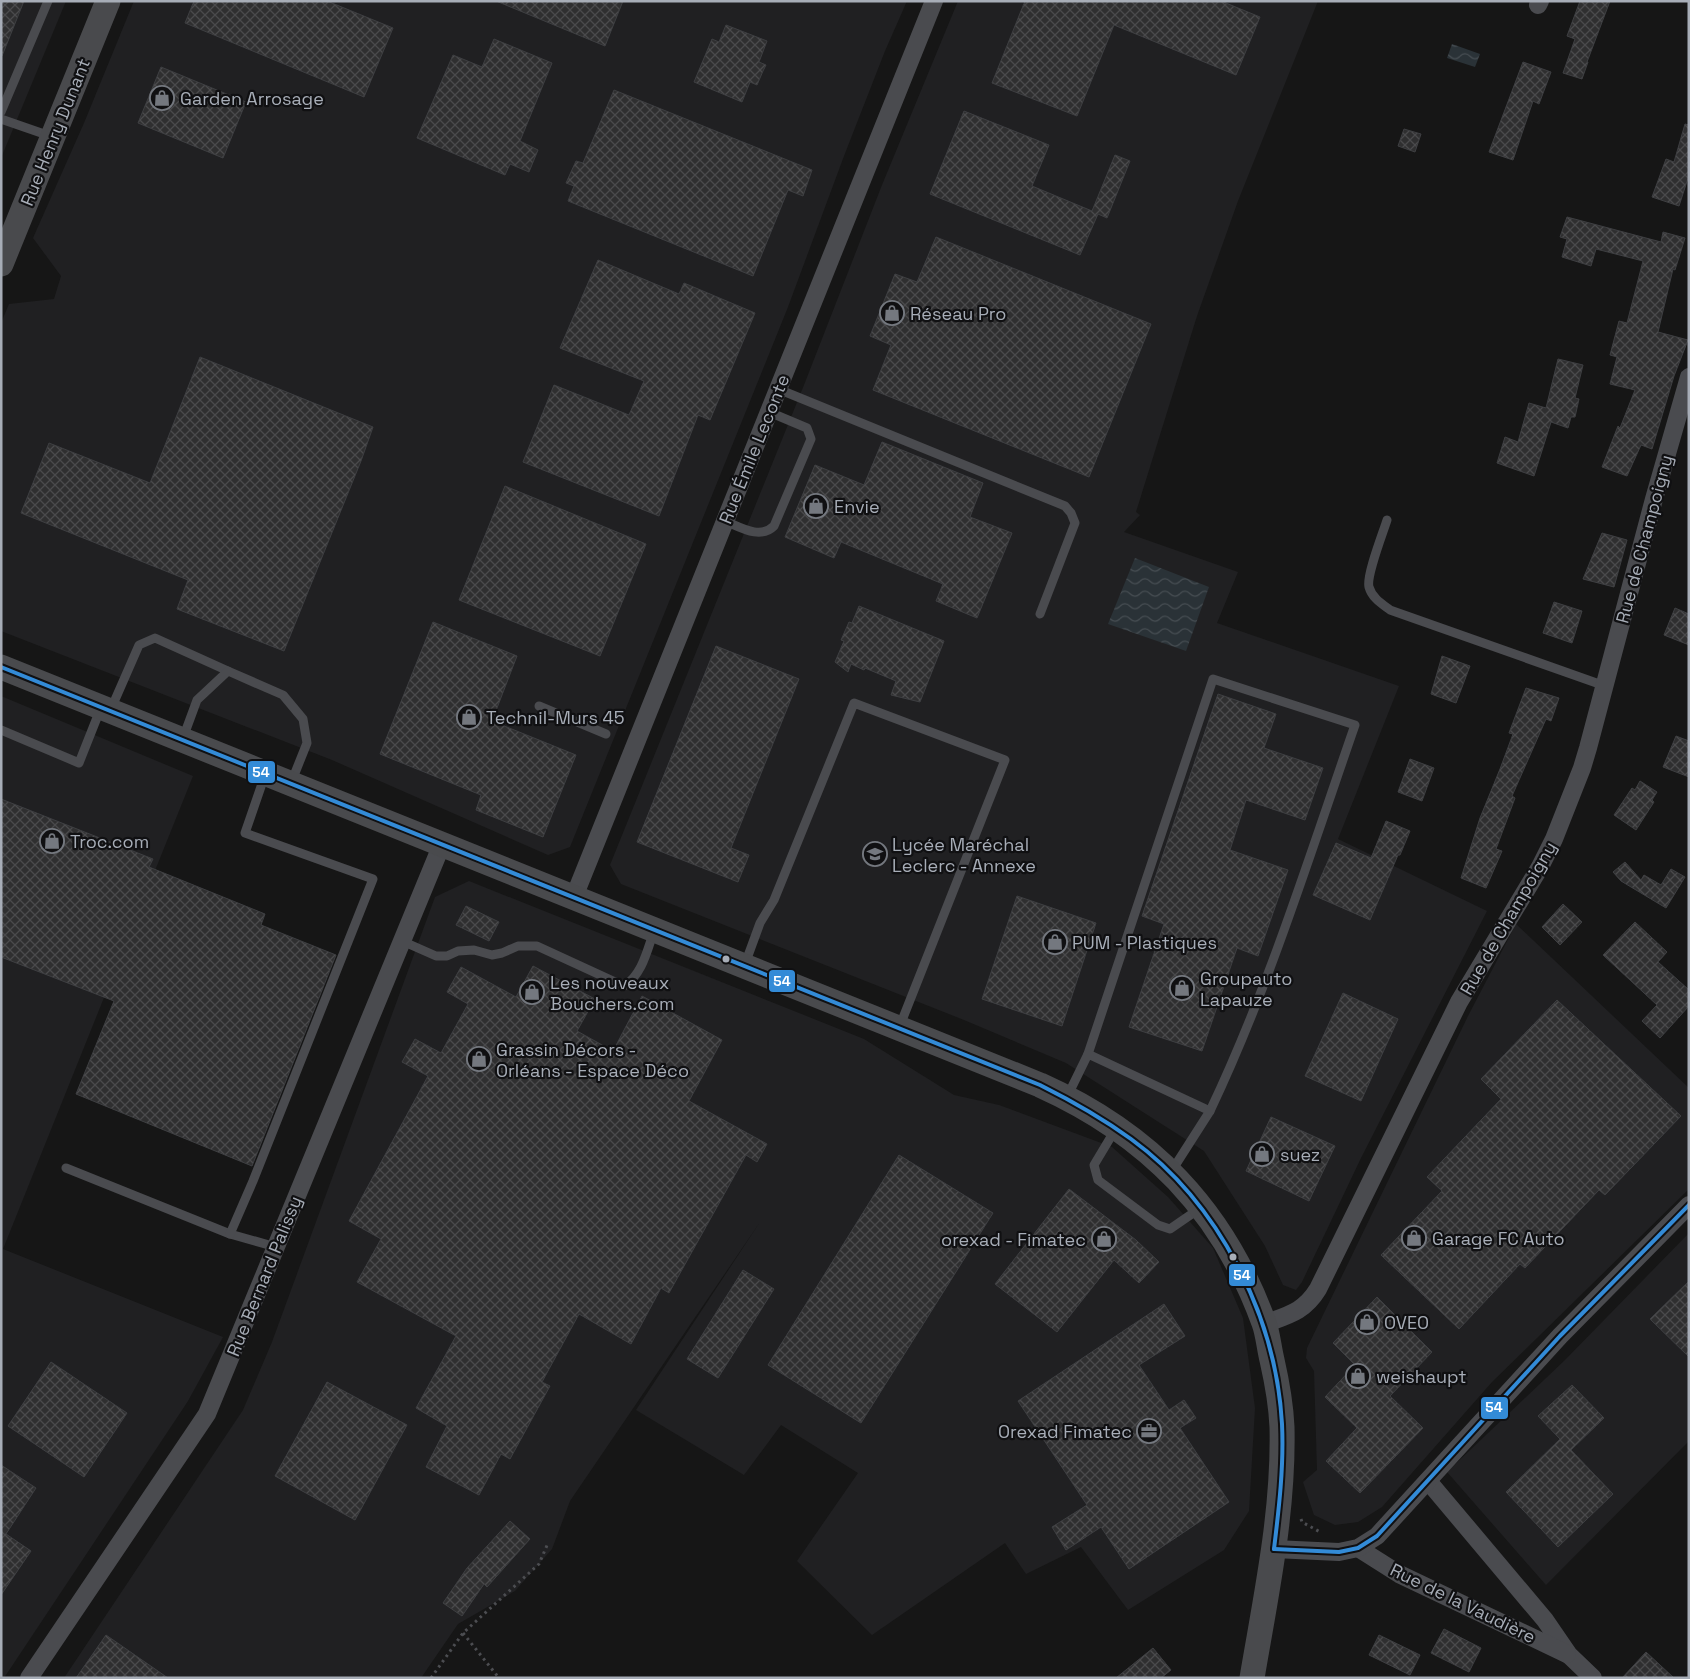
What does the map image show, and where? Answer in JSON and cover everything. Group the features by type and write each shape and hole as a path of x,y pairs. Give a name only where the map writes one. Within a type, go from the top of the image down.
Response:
{"street":[{"name":"Rue Henry Dunant","path":"1,264 108,1"},
{"name":"Rue Émile Leconte","path":"574,897 934,1"},
{"name":"Rue de Champoigny","path":"1264,1324 1301,1309 1311,1300 1318,1289 1459,1002 1540,867 1554,839 1582,768 1689,377"},
{"path":"1,667 655,929 1067,1098 1116,1127 1136,1142 1171,1172 1223,1237 1235,1258 1264,1324 1277,1383 1282,1428 1280,1498 1274,1548 1252,1678"},
{"name":"Rue Bernard Palissy","path":"29,1678 207,1414 442,844"},
{"path":"1274,1548 1339,1552 1358,1548 1370,1541 1385,1528 1560,1336 1689,1205"},
{"name":"Rue de la Vaudière","path":"1428,1481 1545,1620 1569,1655 1593,1678"},
{"name":"Rue de la Vaudière","path":"1358,1548 1399,1574 1569,1655"}],"lane":[{"path":"1,112 48,1"},
{"path":"1,119 53,137"},
{"path":"778,389 1064,506 1071,513 1075,522 1040,614"},
{"path":"725,521 757,533 769,531 774,526 812,439 807,428 769,412"},
{"path":"1387,520 1368,586 1375,598 1390,610 1605,686"},
{"path":"1,730 79,763 139,645 155,638 283,695 303,719 307,743 291,784"},
{"path":"182,740 197,700 228,671"},
{"path":"1067,1098 1088,1054 1213,679 1355,725 1274,958 1225,1078 1210,1111 1171,1172"},
{"path":"744,966 760,923 774,900 854,703 1005,760 898,1028"},
{"path":"539,706 606,734"},
{"path":"230,1234 253,1181 373,878 245,833 266,773"},
{"path":"402,941 436,956 447,956 458,951 474,950 492,954 502,953 518,946 537,946 624,986 638,975 655,929"},
{"path":"1088,1054 1210,1111"},
{"path":"1116,1127 1094,1165 1098,1180 1158,1225 1170,1229 1201,1208"},
{"path":"66,1168 230,1234 276,1247"}],"path":[{"path":"1300,1513 1302,1522 1326,1536"},
{"path":"431,1678 463,1633 539,1564 548,1543"},
{"path":"463,1633 499,1678"}],"shaded area":[{"path":"1,1 66,1 1,158"},
{"path":"134,1 907,1 885,51 844,156 788,307 570,847 548,855 332,760 1,631 1,323 9,304 54,299 61,276 33,238 84,123"},
{"path":"958,1 1318,1 1238,201 1197,316 1136,512 1140,515 1124,532 1238,572 1217,623 1399,686 1338,839 1487,911 1361,1158 1302,1282 1296,1290 1283,1285 1265,1246 1204,1151 1066,1063 964,1020 621,884 610,865 804,385 882,185"},
{"path":"1,696 193,776 3,1249 223,1337 188,1401 4,1678 1,1678"},
{"path":"469,881 864,1039 954,1095 999,1105 1112,1147 1168,1197 1213,1248 1243,1318 1255,1408 1249,1511 1224,1550 1128,1610 1081,1547 1026,1574 1005,1543 872,1635 797,1561 858,1473 781,1425 744,1475 636,1410 760,1222 570,1501 552,1549 515,1591 458,1624 421,1678 64,1678 243,1410 272,1342 435,897"},
{"path":"1516,924 1689,1088 1689,1189 1492,1382 1382,1507 1358,1522 1335,1525 1314,1515 1303,1482 1317,1470 1314,1371 1306,1358 1307,1348 1468,1016"},
{"path":"1689,1233 1689,1441 1546,1585 1447,1472 1565,1360"}],"water":[{"path":"1452,44 1480,54 1475,67 1447,58"},
{"path":"1135,558 1209,587 1186,651 1108,624"}],"building":[{"path":"1,1 24,1 2,56 1,56"},
{"path":"194,1 327,1 393,28 364,97 185,23"},
{"path":"496,1 623,1 605,46"},
{"path":"1025,1 1221,1 1260,17 1236,75 1114,25 1077,116 992,83"},
{"path":"1580,1 1610,1 1582,79 1563,73 1575,39 1567,36"},
{"path":"726,25 767,41 759,62 766,65 757,85 750,82 742,102 694,82 712,39 719,42"},
{"path":"494,39 552,63 520,141 538,150 529,172 510,164 505,175 417,138 453,55 482,67"},
{"path":"1523,62 1551,72 1539,104 1533,101 1513,160 1489,152"},
{"path":"161,67 246,102 223,158 138,123"},
{"path":"614,90 812,170 803,196 788,190 753,276 568,201 574,186 566,183 576,161 583,163"},
{"path":"964,111 1049,145 1032,186 1092,211 1115,155 1130,161 1107,218 1098,214 1080,255 930,194"},
{"path":"1685,124 1689,125 1689,175 1679,206 1652,197 1666,159 1674,162"},
{"path":"1404,129 1421,134 1415,152 1398,146"},
{"path":"1567,217 1661,242 1663,232 1685,238 1675,270 1673,269 1658,332 1688,340 1674,376 1652,449 1641,445 1627,476 1602,467 1635,390 1610,384 1617,357 1610,355 1619,321 1627,323 1643,261 1596,249 1591,266 1562,257 1567,239 1560,237"},
{"path":"936,237 1151,324 1089,477 873,390 891,345 870,336 895,274 917,282"},
{"path":"598,260 679,294 684,283 755,313 710,420 698,415 659,516 523,462 554,385 629,415 644,381 560,348"},
{"path":"200,357 373,427 284,651 177,609 188,580 21,513 49,443 150,483"},
{"path":"1558,359 1583,365 1575,398 1579,399 1575,417 1571,417 1568,428 1551,422 1534,476 1497,463 1505,437 1518,442 1529,403 1546,408"},
{"path":"882,442 983,483 970,517 1012,533 977,618 936,601 943,584 841,542 834,558 785,537 815,465 864,485"},
{"path":"505,486 646,544 600,656 459,600"},
{"path":"1602,533 1627,540 1614,587 1583,579"},
{"path":"1554,602 1582,611 1572,643 1543,633"},
{"path":"859,606 944,641 920,702 891,695 896,681 851,664 848,672 835,662 844,641 841,640 849,622 852,623"},
{"path":"1675,608 1689,614 1689,645 1664,635"},
{"path":"433,622 517,656 492,721 576,755 543,837 476,810 481,795 380,754"},
{"path":"716,646 799,679 731,848 749,855 738,882 637,842"},
{"path":"1442,656 1470,666 1456,703 1431,694"},
{"path":"1526,688 1559,698 1551,721 1546,719 1512,796 1515,798 1496,849 1502,851 1486,888 1461,878 1480,818 1513,734 1509,733"},
{"path":"1218,694 1276,714 1264,748 1323,768 1305,820 1246,800 1230,850 1288,870 1258,956 1237,948 1202,1051 1129,1027 1164,924 1142,916"},
{"path":"1676,736 1689,741 1689,777 1663,767"},
{"path":"1410,759 1434,768 1422,801 1398,792"},
{"path":"1640,781 1657,792 1652,800 1654,802 1636,830 1614,815 1632,788 1635,790"},
{"path":"1,799 153,859 149,867 265,914 261,925 336,955 252,1166 76,1094 114,1001 1,957"},
{"path":"1386,821 1410,831 1370,920 1313,895 1336,843 1371,858"},
{"path":"1625,862 1641,880 1644,875 1661,885 1671,869 1685,877 1666,908 1621,881 1613,872"},
{"path":"1017,896 1096,923 1062,1026 982,999"},
{"path":"1563,904 1582,922 1560,945 1542,927"},
{"path":"466,906 499,922 489,941 456,925"},
{"path":"1635,922 1667,952 1658,962 1689,990 1689,1006 1660,1038 1642,1021 1657,1005 1603,955"},
{"path":"533,966 595,999 577,1031 613,1051 642,996 722,1040 689,1101 767,1144 757,1162 746,1155 669,1293 661,1288 631,1344 579,1314 542,1382 550,1386 510,1459 501,1454 479,1495 426,1467 447,1426 416,1408 456,1336 357,1282 381,1239 349,1221 428,1076 402,1062 415,1039 441,1053 468,1004 447,992 461,967 516,997"},
{"path":"1343,993 1398,1019 1361,1101 1305,1076"},
{"path":"1557,1000 1681,1116 1605,1195 1599,1190 1525,1268 1520,1264 1459,1329 1381,1255 1442,1191 1427,1177 1501,1099 1481,1079"},
{"path":"1271,1117 1335,1146 1309,1201 1246,1171"},
{"path":"899,1155 993,1213 861,1423 768,1365"},
{"path":"1069,1189 1136,1240 1159,1262 1139,1283 1114,1260 1057,1332 995,1284"},
{"path":"743,1270 774,1289 718,1378 687,1359"},
{"path":"1689,1281 1689,1357 1650,1319"},
{"path":"1377,1297 1432,1352 1390,1396 1423,1428 1360,1493 1326,1461 1357,1428 1325,1397 1355,1365 1333,1343"},
{"path":"1164,1304 1185,1336 1139,1365 1169,1410 1184,1400 1196,1418 1180,1428 1229,1502 1129,1569 1101,1527 1066,1550 1052,1527 1087,1505 1018,1401"},
{"path":"51,1362 127,1413 84,1477 8,1426"},
{"path":"327,1382 407,1425 355,1520 275,1476"},
{"path":"1572,1385 1604,1418 1571,1450 1613,1494 1558,1547 1506,1492 1560,1439 1538,1416"},
{"path":"1,1465 36,1488 6,1534 31,1551 1,1595"},
{"path":"510,1521 530,1539 487,1587 484,1584 462,1616 443,1603 467,1568"},
{"path":"1444,1629 1481,1648 1469,1672 1431,1653"},
{"path":"106,1635 168,1678 76,1678"},
{"path":"1379,1635 1420,1655 1410,1675 1369,1655"},
{"path":"1153,1648 1171,1670 1161,1678 1116,1678"},
{"path":"1646,1652 1674,1678 1622,1678"}],"transit line":[{"name":"54","path":"1,667 1040,1085 1087,1110 1120,1131 1163,1165 1191,1195 1216,1229 1237,1265 1255,1303 1268,1343 1277,1383 1282,1424 1282,1471 1274,1549"},
{"name":"54","path":"1274,1549 1339,1552 1358,1548 1377,1536 1560,1336 1689,1205"}],"place":[{"name":"Garden Arrosage","path":"162,98"},
{"name":"Réseau Pro","path":"892,313"},
{"name":"Envie","path":"816,506"},
{"name":"TechniI-Murs 45","path":"469,717"},
{"name":"Troc.com","path":"52,841"},
{"name":"Lycée Maréchal Leclerc - Annexe","path":"875,854"},
{"name":"PUM - Plastiques","path":"1055,942"},
{"name":"Groupauto Lapauze","path":"1182,988"},
{"name":"Les nouveaux Bouchers.com","path":"532,992"},
{"name":"Grassin Décors - Orléans - Espace Déco","path":"479,1059"},
{"name":"suez","path":"1262,1154"},
{"name":"Garage FC Auto","path":"1414,1238"},
{"name":"orexad - Fimatec","path":"1104,1239"},
{"name":"OVEO","path":"1367,1322"},
{"name":"weishaupt","path":"1358,1376"},
{"name":"Orexad Fimatec","path":"1149,1431"}]}
